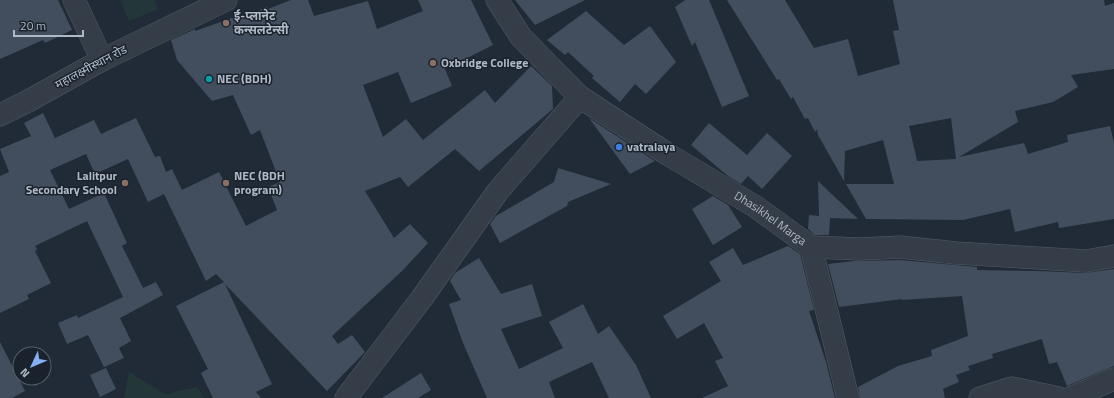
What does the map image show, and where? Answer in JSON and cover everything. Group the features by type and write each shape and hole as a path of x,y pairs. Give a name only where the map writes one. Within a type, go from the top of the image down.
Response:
{"street":[{"path":"74,0 102,60"},
{"name":"महालक्ष्मीस्थान रोड","path":"0,115 102,60 226,0"},
{"name":"Dhasikhel Marga","path":"497,0 521,37 580,97 756,207 811,247 860,249 900,247 956,254 1086,261 1114,256"},
{"path":"348,397 422,298 498,191 580,97"},
{"path":"811,247 848,398"},
{"path":"1070,398 1114,379"},
{"path":"980,398 1012,388 1059,398"}],"green space":[{"path":"120,0 154,0 158,9 129,21"},
{"path":"129,372 165,394 197,387 204,398 124,398"}],"building":[{"path":"0,0 58,0 72,30 45,43 43,40 0,59"},
{"path":"291,0 308,0 314,16 368,1 377,29 423,11 418,0 471,0 493,45 445,69 452,86 411,103 398,72 363,85 383,137 406,119 423,140 485,90 495,103 531,66 552,86 553,109 479,171 455,149 408,187 400,177 365,191 394,238 410,224 428,243 403,270 332,336 338,344 352,335 365,352 327,391 225,284 272,384 256,392 261,398 213,398 201,373 208,369 176,306 224,282 216,274 206,281 164,194 148,202 128,159 95,174 86,154 50,170 69,209 104,193 127,243 122,246 143,288 156,282 163,295 120,318 131,341 119,348 124,358 104,367 88,335 67,344 58,323 77,315 78,318 123,297 87,221 35,246 37,249 35,251 51,283 27,295 29,299 0,313 0,176 9,172 0,149 31,136 24,123 43,113 55,138 94,120 101,134 136,118 155,157 160,156 166,172 172,169 182,190 219,172 246,226 277,210 268,187 280,182 260,130 251,135 233,95 212,101 177,60 171,40 195,29 195,31 235,17 236,19 267,7 268,9"},
{"path":"515,0 585,0 535,25"},
{"path":"685,0 709,0 749,96 722,107 695,42 692,46 675,7"},
{"path":"727,0 785,0 814,48 848,39 858,76 900,64 893,31 899,30 893,0 1104,0 1105,6 1114,3 1114,69 1071,75 1078,87 1053,102 1015,111 1018,122 959,157 1024,143 1028,154 1068,142 1067,135 1110,126 1114,143 1114,219 1059,228 1058,222 1015,232 1010,209 963,220 866,219 846,184 894,184 883,140 845,151 844,181 818,135 817,129 815,132 808,118 805,119 793,97 791,99 779,79 777,80","holes":["951,118 956,159 917,161 909,126"]},
{"path":"586,11 624,45 650,26 676,62 646,94 635,84 620,102 592,78 594,76 568,52 565,55 547,40"},
{"path":"589,118 655,161 630,174"},
{"path":"709,123 747,155 767,133 792,156 762,189 748,176 741,184 728,176 691,145"},
{"path":"558,168 611,184 568,202 567,206 500,243 490,224 496,216 554,182"},
{"path":"818,181 858,219 830,218 829,235 815,235 808,229 809,215 819,216"},
{"path":"713,196 728,205 742,227 713,245 692,209"},
{"path":"788,246 800,254 814,310 809,311 826,362 835,398 702,398 728,386 715,361 723,358 704,323 677,339 663,316 721,281 709,262 733,248 743,265"},
{"path":"479,258 501,294 532,284 542,316 501,329 519,369 563,348 549,322 583,304 598,334 609,326 636,365 651,398 609,398 592,362 549,382 555,398 487,398 463,343 449,304 461,300 450,281 455,273"},
{"path":"900,260 977,267 977,270 1085,273 1114,269 1114,366 1067,386 1057,362 1049,364 1042,339 992,354 993,358 968,366 970,370 956,375 959,382 943,389 945,398 860,398 858,387 898,366 932,356 931,350 968,336 962,296 902,299 839,307 828,264 854,261"},
{"path":"0,342 12,366 12,386 22,386 25,391 12,398 0,398"},
{"path":"106,368 116,389 100,397 90,375"},
{"path":"421,373 431,390 418,398 382,398"}],"place":[{"name":"ई-प्लानेट कन्सलटेन्सी","path":"226,23"},
{"name":"Oxbridge College","path":"433,63"},
{"name":"NEC (BDH)","path":"209,79"},
{"name":"vatralaya","path":"619,147"},
{"name":"Lalitpur Secondary School","path":"125,183"},
{"name":"NEC (BDH program)","path":"226,183"}]}
